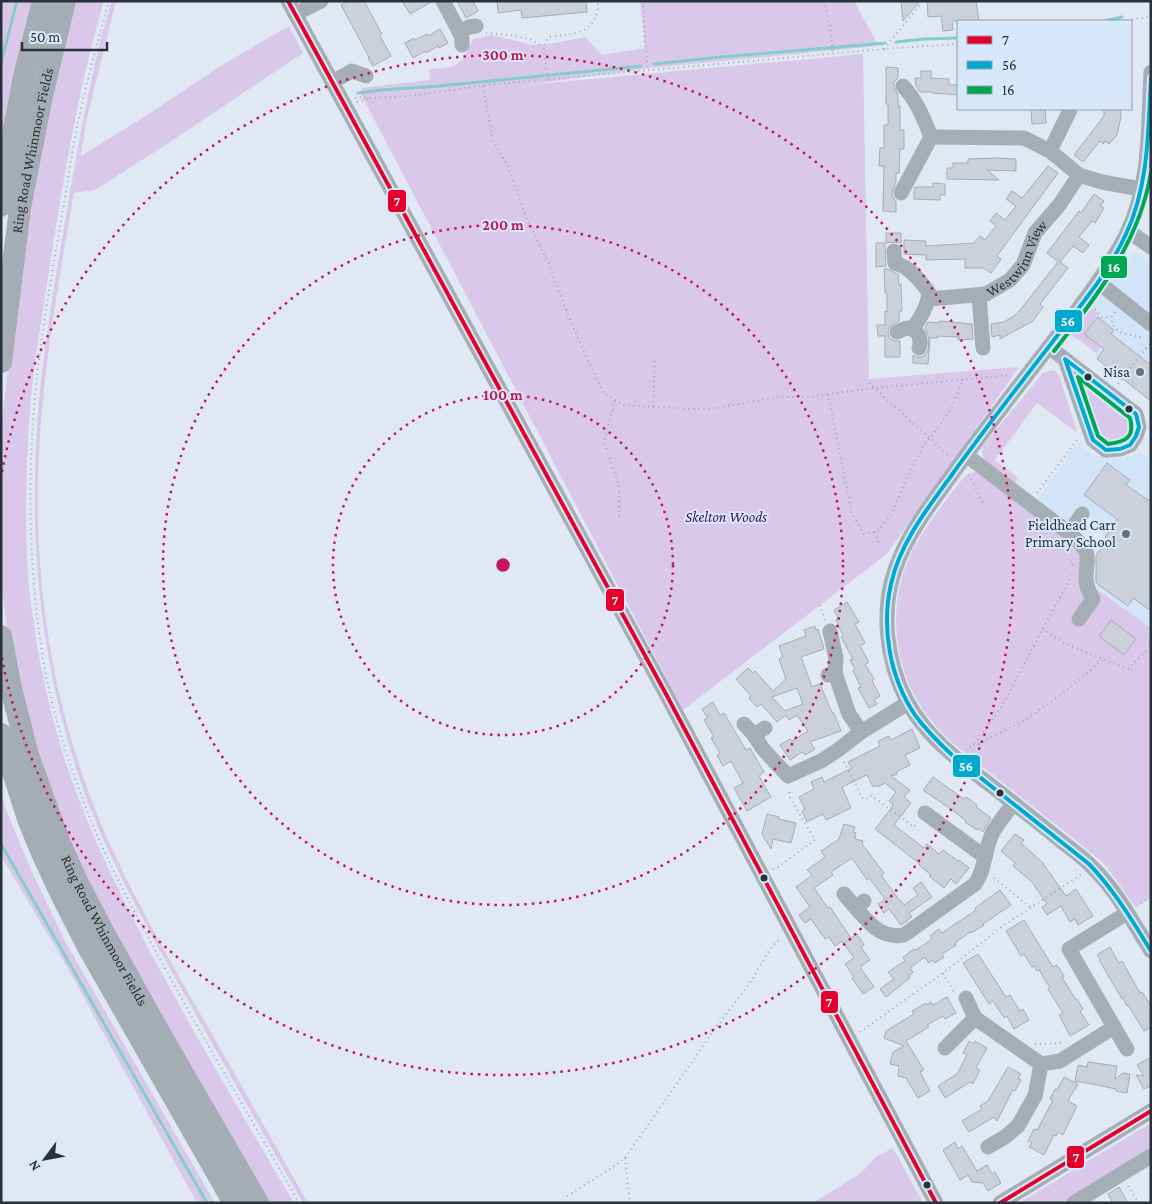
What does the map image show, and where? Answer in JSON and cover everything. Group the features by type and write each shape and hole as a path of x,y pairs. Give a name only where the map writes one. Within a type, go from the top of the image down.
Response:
{"highway":[{"name":"Ring Road Whinmoor Fields","path":"1,206 24,77 43,1"},
{"name":"Ring Road Whinmoor Fields","path":"1,362 20,208 42,96 65,1"},
{"name":"Ring Road Whinmoor Fields","path":"1,636 11,688 28,755 60,844 105,935 258,1203"},
{"name":"Ring Road Whinmoor Fields","path":"1,734 28,819 62,896 88,947 234,1203"}],"street":[{"path":"321,1 292,8 666,694 936,1203"},
{"path":"443,1 460,38 469,27 476,26"},
{"path":"332,82 352,71 366,76"},
{"path":"1151,72 1146,162 1141,189 1128,231 1111,264 1085,300 962,460 920,518 895,569 891,582 886,617 889,646 895,673 908,703 927,731 940,745 1093,868 1112,890 1151,951"},
{"path":"903,86 911,94 918,106 931,137"},
{"path":"1050,151 1074,110"},
{"path":"931,137 1024,138 1050,151 1079,175 1102,182 1141,189"},
{"path":"901,193 931,137"},
{"name":"Westwinn View","path":"929,299 986,294 1010,280 1023,265 1035,233 1060,204 1079,175"},
{"path":"1128,231 1151,248"},
{"path":"894,251 895,263 902,265 914,274 929,293 929,299 916,325 904,330 918,333 921,342 919,348"},
{"path":"1098,282 1151,324"},
{"path":"979,295 983,348"},
{"path":"1049,347 1065,359 1136,414 1139,427 1130,445 1120,449 1106,450 1093,440 1065,359"},
{"path":"962,460 1030,503 1082,545 1088,558 1086,587 1093,599 1079,619"},
{"path":"1069,533 1082,514"},
{"path":"830,631 836,658 831,674 849,714 861,732"},
{"path":"754,729 763,749 788,776 821,761 861,732 908,703"},
{"path":"844,894 860,905 872,927 889,936 904,935 969,889 979,878 993,832 1014,803"},
{"path":"925,813 984,863"},
{"path":"1127,913 1065,943 1127,1049"},
{"path":"966,998 976,1018 1041,1064 1060,1061 1114,1026"},
{"path":"945,1048 976,1018"},
{"path":"998,1146 1018,1126 1036,1096 1041,1064"},
{"path":"1000,1203 1151,1112"},
{"path":"1074,1203 1091,1198 1121,1174 1151,1156"}],"path":[{"path":"109,1 75,136 51,280 35,397 31,510 34,591 40,639 61,734 75,778 101,844 171,980 299,1203"},
{"path":"548,80 543,47 549,37 583,31 595,19 598,12 598,1"},
{"path":"643,1 648,70"},
{"path":"824,1 830,25 833,54"},
{"path":"884,50 923,1"},
{"path":"1131,20 1151,16"},
{"path":"476,26 487,34 510,35 530,39 543,47"},
{"path":"344,104 358,97 407,96 482,86 648,70 957,44"},
{"path":"482,86 493,140 507,164 526,217 549,264 567,312 604,394 624,405 710,409 779,397 809,397 875,388 1021,374 1016,381 1020,384"},
{"path":"1085,300 1098,311 1101,318 1111,317 1124,302"},
{"path":"1111,317 1111,322 1119,332 1143,338"},
{"path":"1112,334 1116,329"},
{"path":"1110,394 1150,343"},
{"path":"653,407 655,360"},
{"path":"828,394 852,514 864,534 878,532 893,512 906,478 923,447 952,410 963,379"},
{"path":"868,383 929,438 962,460 984,506"},
{"path":"615,400 604,442 619,486 620,519"},
{"path":"1030,503 1088,425"},
{"path":"875,532 879,545"},
{"path":"957,759 973,745 1000,709 1076,568 1070,563"},
{"path":"1042,629 1066,644 1128,669 1151,646"},
{"path":"973,745 1025,720 1061,695 1104,659"},
{"path":"978,739 981,778"},
{"path":"838,750 863,799 872,796 914,827 925,813"},
{"path":"764,880 769,877 765,872 778,867 815,840 790,798 788,776"},
{"path":"984,863 1030,908"},
{"path":"850,1039 943,973 1003,926 1093,868"},
{"path":"567,1196 625,1158 714,1030 748,986 769,951 778,941 793,934"},
{"path":"1006,1039 1036,1044 1065,1043"},
{"path":"625,1158 630,1203"},
{"path":"1121,1174 1139,1203"}],"shaded area":[{"path":"1134,252 1151,264 1151,400 1097,359 1096,353 1072,335"},
{"name":"Fieldhead Carr Primary School","path":"1078,442 1096,457 1100,455 1116,459 1139,452 1151,460 1151,628 1088,583 1099,570 1091,564 1108,539 1095,530 1100,523 1080,510 1067,524 1035,503"}],"green space":[{"path":"1,1 37,1 1,164"},
{"path":"71,1 104,1 87,64 67,160 32,390 27,476 26,543 30,597 41,668 50,710 69,772 92,832 110,871 148,948 183,1012 294,1203 266,1203 113,936 51,802 7,627 1,582 1,433 3,413 29,192"},
{"path":"112,1 116,1 86,122 81,156 222,65 289,26 303,53 95,190 74,193 53,316 43,399 38,483 38,525 42,590 57,685 74,748 94,807 146,917 308,1203 303,1203 151,934 113,861 82,786 68,742 48,654 37,565 35,520 35,474 39,404 51,309 77,154 98,52"},
{"name":"Skelton Woods","path":"640,1 854,1 879,46 650,68 526,85 863,54 869,379 1019,367 887,554 683,710 362,96 361,88 430,80 429,69 446,68 457,64 465,55 473,39 491,35 533,45 585,37 602,55 645,48"},
{"path":"1089,310 1096,311 1099,318 1097,317 1084,334 1101,347 1096,353 1072,335"},
{"path":"1052,370 1059,375 1077,432 1037,403 995,460 1018,478 1015,483 984,459 982,454 983,446 1043,373"},
{"path":"1076,375 1126,415 1130,424 1127,436 1118,442 1106,441 1100,437"},
{"path":"974,472 979,472 1081,548 1088,583 1151,628 1151,897 1135,907 1107,867 1099,859 950,741 924,711 908,682 902,663 896,623 901,583 907,564 920,537 964,477"},
{"path":"1,796 33,874 66,943 215,1203 197,1203 67,967 1,856"},
{"path":"1151,1123 1151,1153 1069,1203 1019,1203"},
{"path":"893,1148 923,1203 813,1203 861,1173 876,1157"}],"building":[{"path":"348,1 364,1 382,34 380,36 391,56 373,66 341,5"},
{"path":"402,1 433,1 410,14"},
{"path":"457,1 473,1 478,11 466,18"},
{"path":"497,1 586,1 587,12 522,18 521,10 498,13"},
{"path":"901,1 920,1 903,21"},
{"path":"976,1 979,20 952,21 953,30 943,31 941,16 928,17 927,2"},
{"path":"440,29 448,43 426,53 425,51 413,58 405,43 427,34 428,36"},
{"path":"886,67 898,68 898,78 894,82 894,87 898,95 898,106 900,106 900,130 904,130 904,149 900,149 899,173 896,173 896,182 892,193 896,201 896,212 883,211 884,166 879,166 880,148 884,148 884,125 888,125"},
{"path":"921,71 931,71 931,78 949,79 949,85 957,85 957,95 920,92 916,86 915,78 921,78"},
{"path":"1031,110 1045,110 1046,123 1032,124"},
{"path":"1104,110 1120,110 1121,117 1117,135 1109,144 1105,141 1103,144 1100,141 1083,162 1074,155 1104,116"},
{"path":"968,159 1016,159 1016,171 987,170 999,180 947,179 947,168 953,168 953,163 968,163"},
{"path":"1048,166 1058,173 997,256 1001,259 991,273 983,268 965,268 965,259 926,260 926,255 904,254 904,240 926,241 926,246 974,243 980,236 985,240 996,226 990,221 996,213 1005,220 1016,206 1006,199 1012,191 1022,198"},
{"path":"933,183 945,184 945,195 940,195 940,200 914,199 915,187 933,187"},
{"path":"1094,194 1104,201 1100,206 1104,208 1095,223 1092,221 1079,237 1089,245 1083,253 1073,246 1060,262 1068,268 1040,304 1043,307 1033,321 1000,339 1000,335 992,337 991,324 1004,322 1017,314 1058,262 1047,253 1079,211 1081,213"},
{"path":"886,233 901,233 901,243 886,243"},
{"path":"876,243 885,243 886,266 876,267"},
{"path":"884,269 898,274 899,285 901,284 902,311 899,311 899,321 890,326 888,332 891,339 900,341 900,357 885,357 885,336 878,336 877,325 885,325 885,311 887,312"},
{"path":"1098,317 1114,330 1111,334 1151,365 1151,401 1097,359 1104,349 1084,334"},
{"path":"939,321 972,324 973,339 958,340 959,337 938,336 938,338 930,338 928,364 913,363 913,355 922,357 928,350 929,338 925,328 928,322 939,323"},
{"path":"1107,463 1130,480 1126,485 1151,502 1151,611 1133,598 1128,606 1096,583 1096,555 1108,539 1105,537 1117,519 1084,495"},
{"path":"847,602 859,622 855,624 865,643 860,646 869,662 865,664 874,679 872,681 880,696 874,700 877,704 869,708 858,688 861,687 850,660 853,659 841,637 843,635 836,620 838,618 834,610"},
{"path":"1111,620 1136,639 1124,655 1099,636"},
{"path":"815,626 816,630 818,629 824,649 801,657 812,687 820,684 841,731 810,742 815,749 805,755 802,752 790,760 780,745 790,739 792,741 808,731 797,715 789,720 786,715 777,722 761,704 757,707 749,698 751,696 736,679 748,668 753,673 755,671 773,691 786,679 779,659 783,657 779,646 806,636 804,630","holes":["797,688 803,704 785,711 772,697"]},
{"path":"713,702 720,715 724,713 746,750 750,748 764,772 759,776 771,797 747,811 734,788 743,783 731,761 723,766 717,755 720,753 711,738 714,737 704,720 708,718 702,709"},
{"path":"912,729 920,748 905,755 910,765 891,776 910,790 904,797 911,803 894,825 924,848 927,844 939,854 943,850 969,868 956,884 951,879 944,888 929,876 931,875 920,864 875,829 893,806 889,801 896,792 885,783 878,787 878,785 873,787 867,775 842,787 851,808 826,820 823,814 807,822 802,811 805,809 799,797 814,789 811,782 822,777 824,782 852,768 848,762 880,746 878,741 889,736 891,740"},
{"path":"933,777 964,799 966,797 991,818 983,832 965,822 955,812 923,790"},
{"path":"767,814 796,823 791,843 773,839 771,849 762,834"},
{"path":"844,824 855,827 853,832 856,833 855,839 863,841 862,844 884,873 881,875 904,905 918,895 913,888 921,882 932,897 909,913 912,917 901,925 889,909 884,913 878,904 885,899 869,878 867,880 852,858 831,872 833,875 814,888 828,908 830,907 851,938 857,934 864,945 861,947 870,960 860,967 874,987 863,994 845,964 854,958 842,941 835,946 829,937 825,939 811,919 805,923 799,915 810,907 796,887 812,875 807,870 825,857 821,851 839,839"},
{"path":"1015,834 1024,840 1021,843 1042,862 1066,896 1076,889 1093,916 1078,925 1075,919 1070,922 1061,906 1047,915 1042,907 1047,904 1032,882 1013,866 1015,863 1001,851"},
{"path":"1000,890 1011,905 955,943 956,945 942,954 944,957 935,963 933,960 929,963 925,957 910,968 913,972 909,976 910,978 886,997 880,989 894,979 888,972 905,961 903,957 932,939 930,936 939,929 942,933 976,910 975,908"},
{"path":"1024,920 1053,967 1057,965 1064,976 1062,977 1083,1009 1080,1011 1089,1025 1070,1036 1059,1015 1063,1013 1048,989 1050,988 1039,970 1037,971 1034,966 1032,967 1024,954 1021,956 1006,931"},
{"path":"1110,947 1119,963 1122,961 1140,993 1142,992 1151,1006 1151,1027 1144,1031 1099,960 1097,955"},
{"path":"978,954 1006,997 1010,995 1020,1011 1023,1009 1029,1020 1014,1029 1007,1016 1004,1018 993,1001 989,1004 963,963"},
{"path":"947,997 956,1013 945,1019 943,1016 927,1025 929,1027 906,1041 924,1070 920,1072 930,1091 918,1098 906,1078 898,1076 899,1066 890,1064 893,1052 904,1046 884,1038 886,1031 914,1014 912,1011 926,1003 927,1005 931,1002 933,1005"},
{"path":"969,1041 974,1044 975,1041 987,1048 976,1068 980,1070 973,1084 970,1082 945,1098 938,1086 957,1074 967,1055 963,1053"},
{"path":"1151,1057 1151,1088 1150,1086 1144,1089 1136,1075 1144,1076 1137,1065"},
{"path":"1088,1062 1117,1066 1115,1079 1123,1073 1130,1074 1127,1093 1075,1081 1078,1065 1087,1067"},
{"path":"1008,1067 1021,1074 1018,1079 1021,1080 1015,1091 1013,1090 997,1121 994,1117 969,1132 962,1121 982,1109 980,1106 988,1101"},
{"path":"1064,1077 1078,1084 1068,1101 1077,1106 1063,1135 1058,1132 1056,1136 1054,1135 1044,1155 1029,1147 1032,1143 1028,1141 1034,1129 1037,1130 1053,1100 1050,1099 1055,1089 1057,1090"},
{"path":"955,1142 958,1149 962,1146 977,1171 987,1165 992,1174 995,1172 1001,1183 988,1191 983,1183 972,1182 968,1175 960,1180 943,1150"},
{"path":"1119,1187 1128,1203 1113,1203 1108,1194"}],"waterway":[{"path":"1,63 17,1"},
{"path":"1108,20 1122,17"},
{"path":"896,42 957,38"},
{"path":"654,64 885,43"},
{"path":"358,93 641,66"},
{"path":"1,844 207,1203"}],"transit line":[{"name":"7","path":"288,1 666,694 936,1203"},
{"name":"56","path":"1151,78 1148,138 1143,177 1134,215 1126,234 1111,262 1093,288 976,442 915,527 895,569 888,601 887,618 890,652 894,669 906,701 915,715 932,736 952,755 1089,864 1115,895 1151,951"},
{"name":"16","path":"1054,351 1100,289 1127,245 1145,198 1151,172"},
{"name":"56","path":"1065,359 1136,414 1139,427 1130,445 1120,449 1106,450 1093,440 1065,359"},
{"name":"16","path":"1078,377 1130,418 1131,430 1128,437 1120,442 1108,444 1098,436 1078,377"},
{"name":"7","path":"1000,1203 1151,1111"}],"place":[{"name":"Nisa","path":"1140,372"},
{"name":"Fieldhead Carr Primary School","path":"1126,534"}]}
